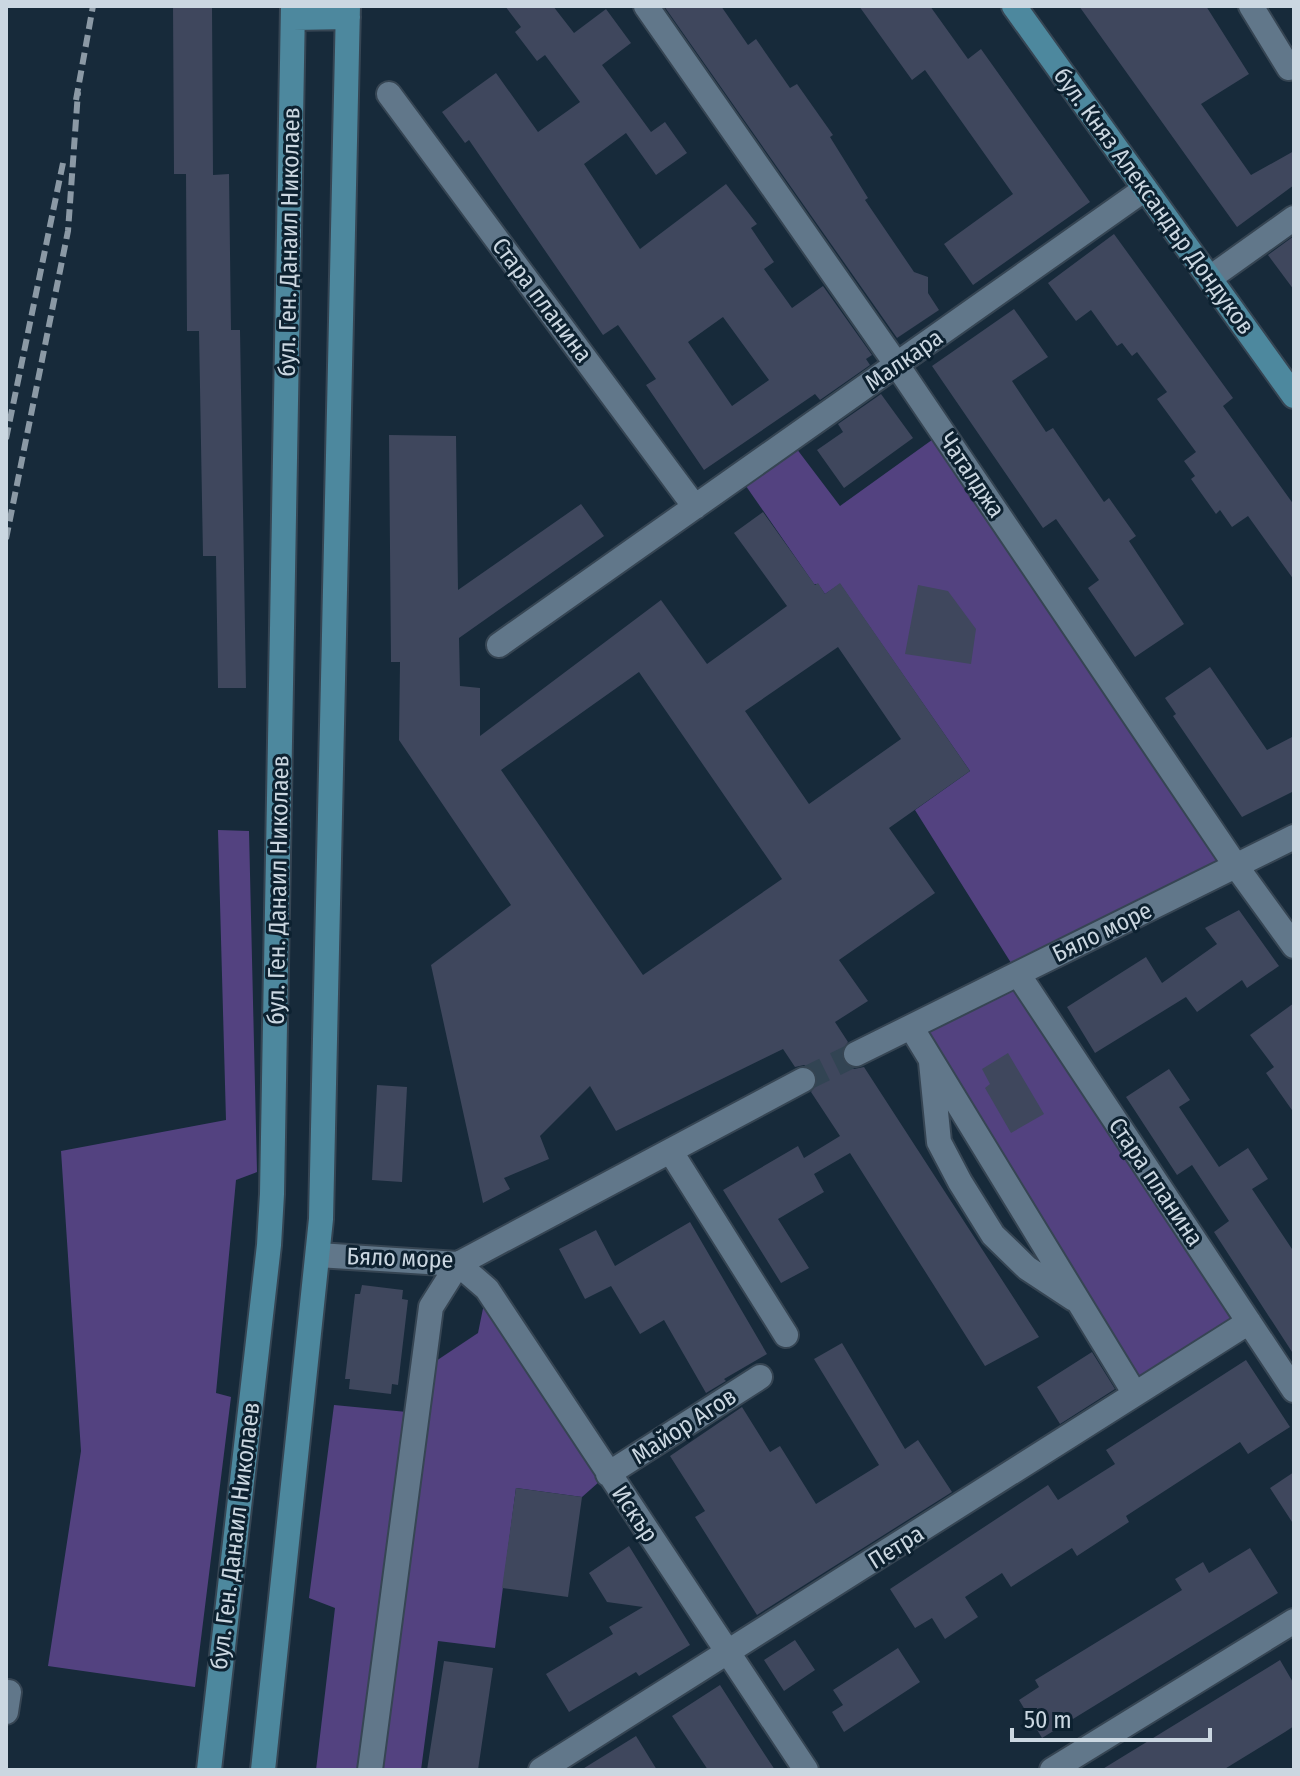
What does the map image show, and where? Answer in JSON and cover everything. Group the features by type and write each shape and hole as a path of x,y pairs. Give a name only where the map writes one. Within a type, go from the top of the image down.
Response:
{"main road":[{"name":"бул. Княз Александър Дондуков","path":"1014,6 1294,396"},
{"path":"293,12 350,9"},
{"name":"бул. Ген. Данаил Николаев","path":"263,1770 318,1255 350,9"},
{"name":"бул. Ген. Данаил Николаев","path":"209,1770 269,1245 272,1194 293,12"}],"street":[{"name":"Чаталджа","path":"646,6 897,365 1236,866 1294,946"},
{"path":"1251,6 1289,68"},
{"name":"Стара планина","path":"389,94 695,507"},
{"name":"Малкара","path":"499,645 1145,189"},
{"path":"1210,278 1294,218"},
{"name":"Бяло море","path":"856,1054 1294,837"},
{"name":"Стара планина","path":"1018,974 1294,1390"},
{"path":"911,1027 1135,1394"},
{"path":"931,1060 939,1142 960,1182 993,1235 1027,1268 1079,1302"},
{"name":"Бяло море","path":"318,1255 458,1264 803,1080"},
{"path":"671,1152 786,1335"},
{"path":"370,1770 431,1307 458,1264"},
{"name":"Искър","path":"458,1264 487,1289 806,1770"},
{"name":"Петра","path":"541,1770 1249,1322"},
{"name":"Майор Агов","path":"608,1474 760,1377"},
{"path":"1052,1770 1294,1621"}],"shaded area":[{"path":"943,432 1236,866 1018,974 915,810 970,771 840,584 825,594 818,584 814,584 739,476 790,440 840,506"},
{"path":"218,830 249,831 257,1172 236,1180 216,1393 231,1397 195,1687 48,1666 81,1451 61,1151 226,1120"},
{"path":"1018,974 1249,1322 1135,1394 911,1027"},
{"path":"487,1289 608,1474 582,1497 516,1488 495,1648 438,1641 421,1770 316,1770 335,1608 309,1598 334,1405 407,1412 412,1377 478,1333"}],"building":[{"path":"173,6 212,6 213,175 229,174 231,330 240,330 246,688 218,688 216,556 203,556 199,331 187,331 186,174 174,174"},
{"path":"505,6 553,6 574,33 606,9 631,43 602,65 651,132 665,122 687,153 656,175 626,133 584,164 640,249 726,184 757,224 751,228 774,262 764,269 792,308 823,286 872,355 866,359 870,365 820,400 815,394 704,470 646,385 656,379 618,325 603,335 469,140 465,143 442,112 496,73 538,132 580,102 545,55 537,61 515,32 521,27","holes":["723,317 769,380 732,406 688,342"]},
{"path":"664,6 721,6 748,45 756,39 790,88 797,84 833,135 830,137 868,198 865,200 914,272 928,277 928,293 939,310 897,338"},
{"path":"859,6 930,6 968,59 981,49 1090,202 973,285 944,244 1013,194 925,70 912,80"},
{"path":"1079,6 1206,6 1249,74 1201,104 1251,175 1294,151 1294,185 1237,227"},
{"path":"1114,234 1233,398 1223,406 1294,505 1294,580 1248,516 1232,527 1220,510 1216,514 1191,479 1195,476 1184,461 1196,452 1157,399 1167,392 1137,352 1132,356 1122,343 1117,346 1091,310 1076,321 1048,283"},
{"path":"1294,236 1294,290 1268,255"},
{"path":"1014,309 1048,357 1012,381 1046,432 1053,428 1104,502 1109,498 1136,536 1129,541 1184,624 1135,657 1088,588 1099,580 1056,519 1043,528 932,366"},
{"path":"881,394 913,438 844,488 817,450 843,432 838,424"},
{"path":"389,435 456,436 458,590 581,504 604,536 459,638 460,686 480,688 480,736 661,600 707,664 787,606 734,533 763,512 815,585 818,583 825,594 840,583 970,771 889,828 935,893 839,960 868,1001 835,1022 848,1042 841,1052 842,1060 854,1069 864,1067 1039,1337 985,1366 850,1153 814,1174 824,1192 778,1219 809,1268 781,1283 723,1190 798,1146 804,1158 840,1136 811,1092 818,1081 816,1072 804,1065 795,1067 783,1049 616,1131 590,1086 540,1136 549,1159 504,1178 510,1189 483,1203 431,965 511,905 399,740 400,662 391,662","holes":["838,647 901,739 809,804 745,711","639,672 782,879 643,975 501,770"]},
{"path":"918,585 948,591 976,629 971,664 905,654"},
{"path":"1210,667 1267,750 1294,736 1294,791 1242,817 1173,716 1176,714 1165,698"},
{"path":"1239,910 1279,966 1247,988 1242,980 1197,1012 1186,997 1095,1053 1067,1007 1146,957 1162,983 1217,944 1205,928"},
{"path":"1294,1003 1294,1113 1266,1073 1274,1067 1250,1035"},
{"path":"1008,1053 1044,1114 1011,1133 985,1088 990,1084 982,1069"},
{"path":"1169,1069 1190,1100 1179,1107 1219,1167 1248,1148 1268,1179 1252,1189 1294,1252 1294,1355 1214,1232 1229,1221 1192,1165 1177,1175 1126,1097"},
{"path":"377,1085 407,1087 402,1182 372,1180"},
{"path":"690,1222 767,1354 706,1393 664,1320 640,1334 611,1286 585,1299 559,1249 596,1230 615,1266"},
{"path":"362,1285 403,1290 402,1299 408,1300 398,1385 392,1384 391,1394 349,1389 350,1379 345,1379 355,1294 360,1294"},
{"path":"842,1343 905,1449 918,1440 952,1492 757,1615 695,1517 705,1511 670,1456 742,1407 770,1452 780,1446 816,1504 879,1465 814,1359"},
{"path":"1092,1352 1115,1389 1060,1424 1037,1387"},
{"path":"1246,1360 1290,1427 1248,1454 1240,1442 1126,1516 1129,1522 1077,1556 1072,1548 1011,1587 1002,1573 965,1597 978,1617 945,1639 932,1618 915,1628 890,1589 1048,1485 1058,1500 1115,1464 1106,1450"},
{"path":"1294,1472 1294,1525 1270,1488"},
{"path":"516,1488 582,1497 568,1597 502,1588"},
{"path":"629,1546 690,1645 639,1676 636,1672 569,1712 546,1674 613,1634 609,1627 643,1607 607,1602 589,1573"},
{"path":"1250,1548 1278,1593 1042,1738 1019,1700 1039,1687 1035,1680 1182,1590 1175,1579 1203,1562 1209,1573"},
{"path":"795,1640 815,1670 784,1691 764,1660"},
{"path":"898,1648 920,1682 844,1732 832,1712 843,1705 833,1690"},
{"path":"1280,1660 1294,1684 1294,1726 1285,1732 1223,1770 1101,1770"},
{"path":"444,1661 493,1668 478,1770 427,1770"},
{"path":"720,1685 775,1770 708,1770 672,1716"},
{"path":"636,1736 657,1770 581,1770"}],"tunnel":[{"path":"803,1080 856,1054"}],"railway":[{"path":"76,100 93,6"},
{"path":"6,539 68,231 78,92"},
{"path":"6,439 63,163"}]}
